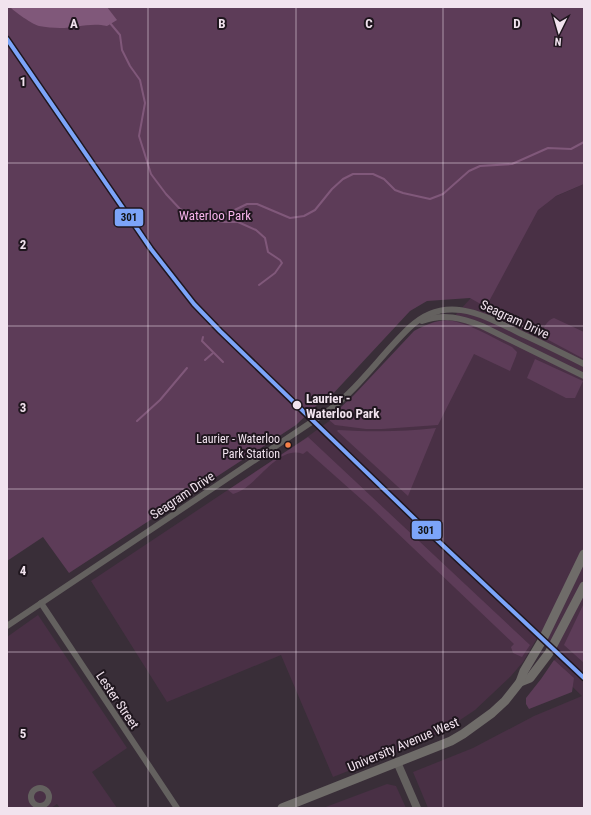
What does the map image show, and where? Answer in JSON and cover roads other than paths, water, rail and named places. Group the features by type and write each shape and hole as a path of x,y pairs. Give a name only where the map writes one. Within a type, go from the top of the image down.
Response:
{"main road":[{"name":"University Avenue West","path":"282,808 452,741 498,708 506,701 520,682 524,671 543,639 584,554"},
{"name":"University Avenue West","path":"520,682 530,678 549,652 584,586"}],"street":[{"name":"Seagram Drive","path":"7,626 328,411 348,394 420,318 442,310 455,309 472,312 485,316 584,364"},
{"name":"Seagram Drive","path":"413,324 440,317 466,320 482,326 584,376"},
{"name":"Lester Street","path":"40,604 177,808"},
{"path":"397,762 417,808"},
{"path":"48,802 52,808"}],"waterway":[{"path":"110,23 120,35 122,50 130,66 140,80 145,103 139,136 151,174 166,194 180,209 197,218 214,220 247,204 257,204 290,218 304,216 315,210 332,189 343,179 353,174 373,174 384,179 395,190 430,199 443,194 469,171 480,166 512,164 548,148 571,149 584,142"},
{"path":"215,220 224,222 238,222 256,230 265,238 268,252 280,260 282,263 275,273 259,285"},
{"path":"203,337 202,341 223,362"},
{"path":"205,360 213,353"},
{"path":"137,421 160,400 187,368"}],"railway":[{"path":"240,350 329,435"}],"place":[{"name":"Laurier - Waterloo Park","path":"297,405"},
{"name":"Laurier - Waterloo Park Station","path":"288,445"}],"park label":[{"name":"Waterloo Park","path":"215,215"}]}
